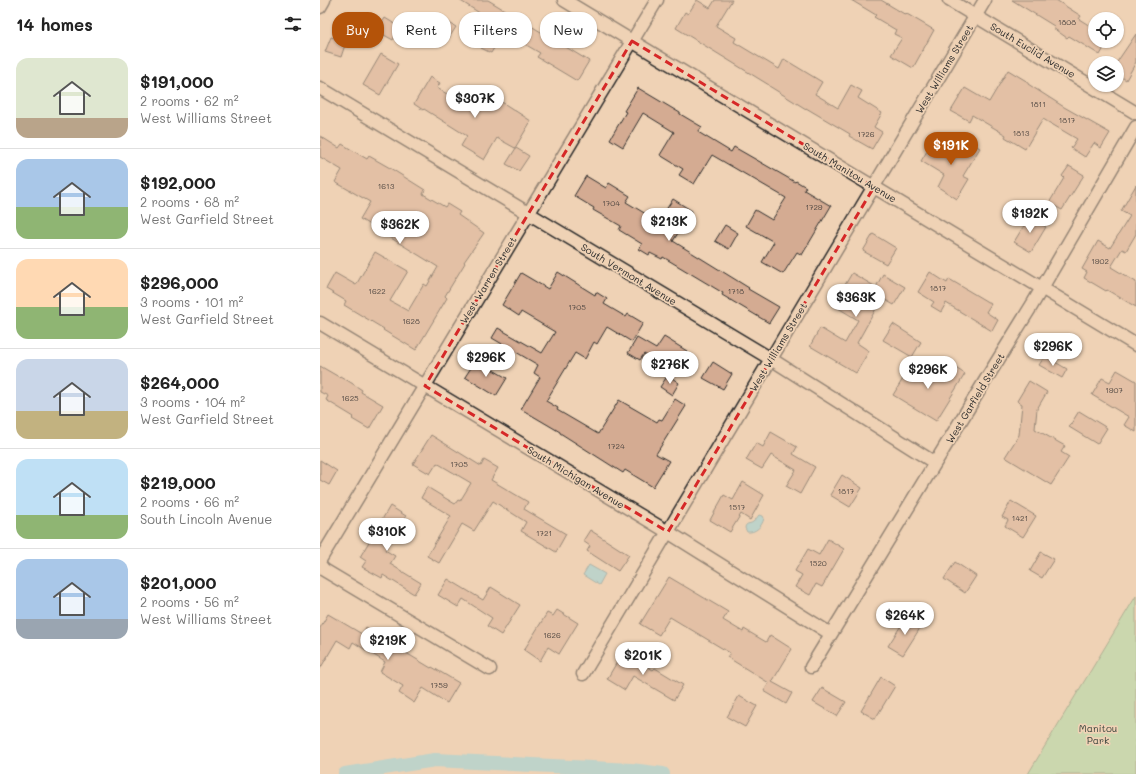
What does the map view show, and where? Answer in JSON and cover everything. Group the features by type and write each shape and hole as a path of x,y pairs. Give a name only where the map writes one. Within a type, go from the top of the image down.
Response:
{"street":[{"path":"320,7 324,0"},
{"name":"South Manitou Avenue","path":"564,0 1136,345"},
{"name":"West Warren Street","path":"320,560 657,0"},
{"name":"South Euclid Avenue","path":"949,0 1132,110 1136,114"},
{"name":"West Williams Street","path":"583,674 986,0"},
{"name":"South Vermont Avenue","path":"320,88 771,360 935,463"},
{"name":"West Garfield Street","path":"811,667 1042,288 1136,127"},
{"name":"South Michigan Avenue","path":"320,323 668,532 831,634"},
{"path":"320,565 324,570 490,669"}],"highlighted area":[{"path":"632,41 874,187 668,532 425,386"}],"green space":[{"name":"Manitou Park","path":"1136,596 1136,774 1028,774"}],"water":[{"path":"759,515 763,516 764,518 760,527 753,532 747,532 745,528 746,525 752,523"},
{"path":"589,565 605,574 599,585 583,575"}],"building":[{"path":"459,0 488,0 508,12 478,12"},
{"path":"697,0 710,8 715,0 732,0 716,26 736,38 734,42 779,69 784,59 822,82 815,94 838,108 851,85 862,91 858,98 882,113 874,127 882,132 872,149 849,136 850,134 806,109 676,28 685,12 688,14"},
{"path":"851,0 881,0 934,30 913,68 891,55 902,38 894,34 896,30 874,17 876,15"},
{"path":"1012,0 1056,0 1081,16 1079,19 1088,25 1088,48 1069,36 1067,38 1053,28 1054,26"},
{"path":"385,18 392,22 392,39 384,35"},
{"path":"451,24 456,27 451,35"},
{"path":"532,27 540,31 540,48 567,48 589,61 577,81 537,57 540,53 531,48"},
{"path":"1136,34 1136,62 1126,80 1124,79 1124,56 1121,56"},
{"path":"331,37 332,48 344,48 341,57 325,52"},
{"path":"481,48 494,48 491,53"},
{"path":"1089,48 1104,48 1100,55"},
{"path":"381,54 398,64 380,95 363,85"},
{"path":"1008,70 1064,107 1110,133 1101,148 1094,143 1085,157 1071,148 1077,139 1043,119 1025,149 1005,137 1006,135 972,115 969,121 951,111 965,88 989,102"},
{"path":"430,77 440,83 437,88 467,106 469,102 482,110 491,95 531,121 515,148 497,138 484,160 461,146 467,136 414,104"},
{"path":"638,88 702,127 698,132 731,152 734,147 795,182 796,181 806,187 804,190 831,206 802,255 797,252 783,274 762,262 774,242 746,226 755,210 772,220 786,198 712,155 694,184 679,175 683,169 660,155 674,132 643,113 623,147 610,139 626,112 624,111"},
{"path":"320,136 339,148 342,144 367,159 369,156 390,168 425,190 423,194 445,207 447,204 460,212 458,215 484,233 464,262 465,263 445,296 447,298 416,350 344,305 346,301 326,289 335,273 356,285 375,252 408,271 390,301 408,311 424,284 427,286 438,267 360,219 370,202 335,182 342,170 320,157"},
{"path":"966,140 980,148 963,176 969,179 957,199 938,187 944,175 921,161 932,143 956,157"},
{"path":"516,148 529,156 519,171 506,164"},
{"path":"1069,166 1084,175 1062,210 1049,203 1064,178 1062,176"},
{"path":"586,176 606,188 609,183 630,196 626,202 656,220 657,217 660,219 673,199 692,211 673,241 779,307 769,323 663,257 662,259 650,253 649,255 639,249 642,244 619,230 621,226 593,210 594,208 574,196"},
{"path":"1136,185 1136,234 1126,251 1122,249 1111,267 1136,282 1136,307 1084,278 1087,272 1082,269 1098,241 1110,248 1130,216 1121,211"},
{"path":"1029,217 1046,227 1031,252 1014,242"},
{"path":"725,225 738,233 729,249 715,241"},
{"path":"873,234 896,248 886,264 863,251"},
{"path":"558,272 595,295 596,292 607,299 604,304 626,317 628,314 643,323 632,342 607,327 597,344 594,342 585,359 575,353 546,401 558,408 557,410 598,434 619,400 657,422 659,419 662,420 675,399 686,406 656,454 669,461 653,487 625,470 623,473 560,432 521,409 540,377 534,373 538,365 492,338 498,328 542,353 555,332 521,312 519,316 502,305 521,273 548,289"},
{"path":"930,272 947,283 949,279 991,304 986,312 998,320 992,331 946,303 941,312 931,306 934,302 918,292"},
{"path":"852,273 876,287 883,274 905,287 894,305 882,298 857,343 869,351 856,373 810,346 820,328 845,343 858,320 833,305"},
{"path":"893,324 921,342 912,357 883,340"},
{"path":"664,337 687,351 675,372 644,354 640,360 628,353 637,338 656,349"},
{"path":"1045,356 1067,369 1062,378 1039,365"},
{"path":"476,360 507,378 496,396 465,377"},
{"path":"713,362 732,374 723,389 703,378"},
{"path":"912,364 941,381 951,365 965,374 936,421 893,395"},
{"path":"320,366 350,382 362,390 361,392 383,405 369,429 352,419 354,417 326,400 328,396 320,392"},
{"path":"1117,370 1136,381 1136,432 1124,425 1129,417 1092,395 1102,378 1110,382"},
{"path":"668,375 679,383 672,395 660,387"},
{"path":"1029,381 1047,392 1037,409 1035,429 1065,446 1061,452 1069,457 1051,485 1005,457 1019,435 1022,404 1017,401"},
{"path":"1079,411 1107,428 1097,444 1069,427"},
{"path":"771,432 797,447 793,454 815,467 800,494 786,486 796,470 771,455 762,469 746,460 756,443 763,447"},
{"path":"431,435 481,466 484,460 498,468 491,480 528,502 524,509 566,534 556,552 521,531 526,522 493,501 474,531 462,524 439,563 427,556 451,516 421,498 427,487 455,504 458,500 460,501 471,483 437,463 430,474 413,464"},
{"path":"320,460 337,471 329,485 320,480"},
{"path":"842,475 862,488 850,507 830,495"},
{"path":"743,482 764,495 750,520 741,514 730,532 710,520 724,495 733,500"},
{"path":"1011,501 1036,516 1023,537 1005,526 1008,520 1002,517"},
{"path":"390,506 406,516 385,550 395,556 390,564 421,583 414,594 383,575 382,578 362,567 366,561 360,557"},
{"path":"590,530 629,555 618,571 587,551 590,546 583,541"},
{"path":"828,539 844,549 822,587 816,584 810,595 795,587 802,575 795,571 808,549 819,555"},
{"path":"1041,552 1054,559 1042,578 1030,571"},
{"path":"955,562 976,576 965,593 944,579"},
{"path":"669,577 728,612 723,620 743,632 744,629 766,642 770,635 792,649 772,682 792,693 786,704 764,691 769,683 727,657 730,653 670,617 659,635 640,624"},
{"path":"448,579 483,600 491,587 520,605 501,635 487,626 492,618 463,599 458,607 438,595"},
{"path":"557,610 578,623 559,654 548,647 540,661 524,650 547,613 553,616"},
{"path":"328,614 362,634 366,627 379,635 378,636 431,668 432,667 459,683 447,703 423,688 414,703 399,693 403,686 380,672 385,662 353,642 350,648 337,640 320,669 320,628"},
{"path":"907,616 922,625 903,655 888,646"},
{"path":"623,652 653,670 655,668 683,685 674,700 633,676 625,690 607,679"},
{"path":"881,677 895,686 875,719 861,711"},
{"path":"822,688 846,702 837,716 813,702"},
{"path":"739,696 757,706 745,727 727,717"}],"waterway":[{"path":"345,774 435,760 631,770 663,774"}]}
